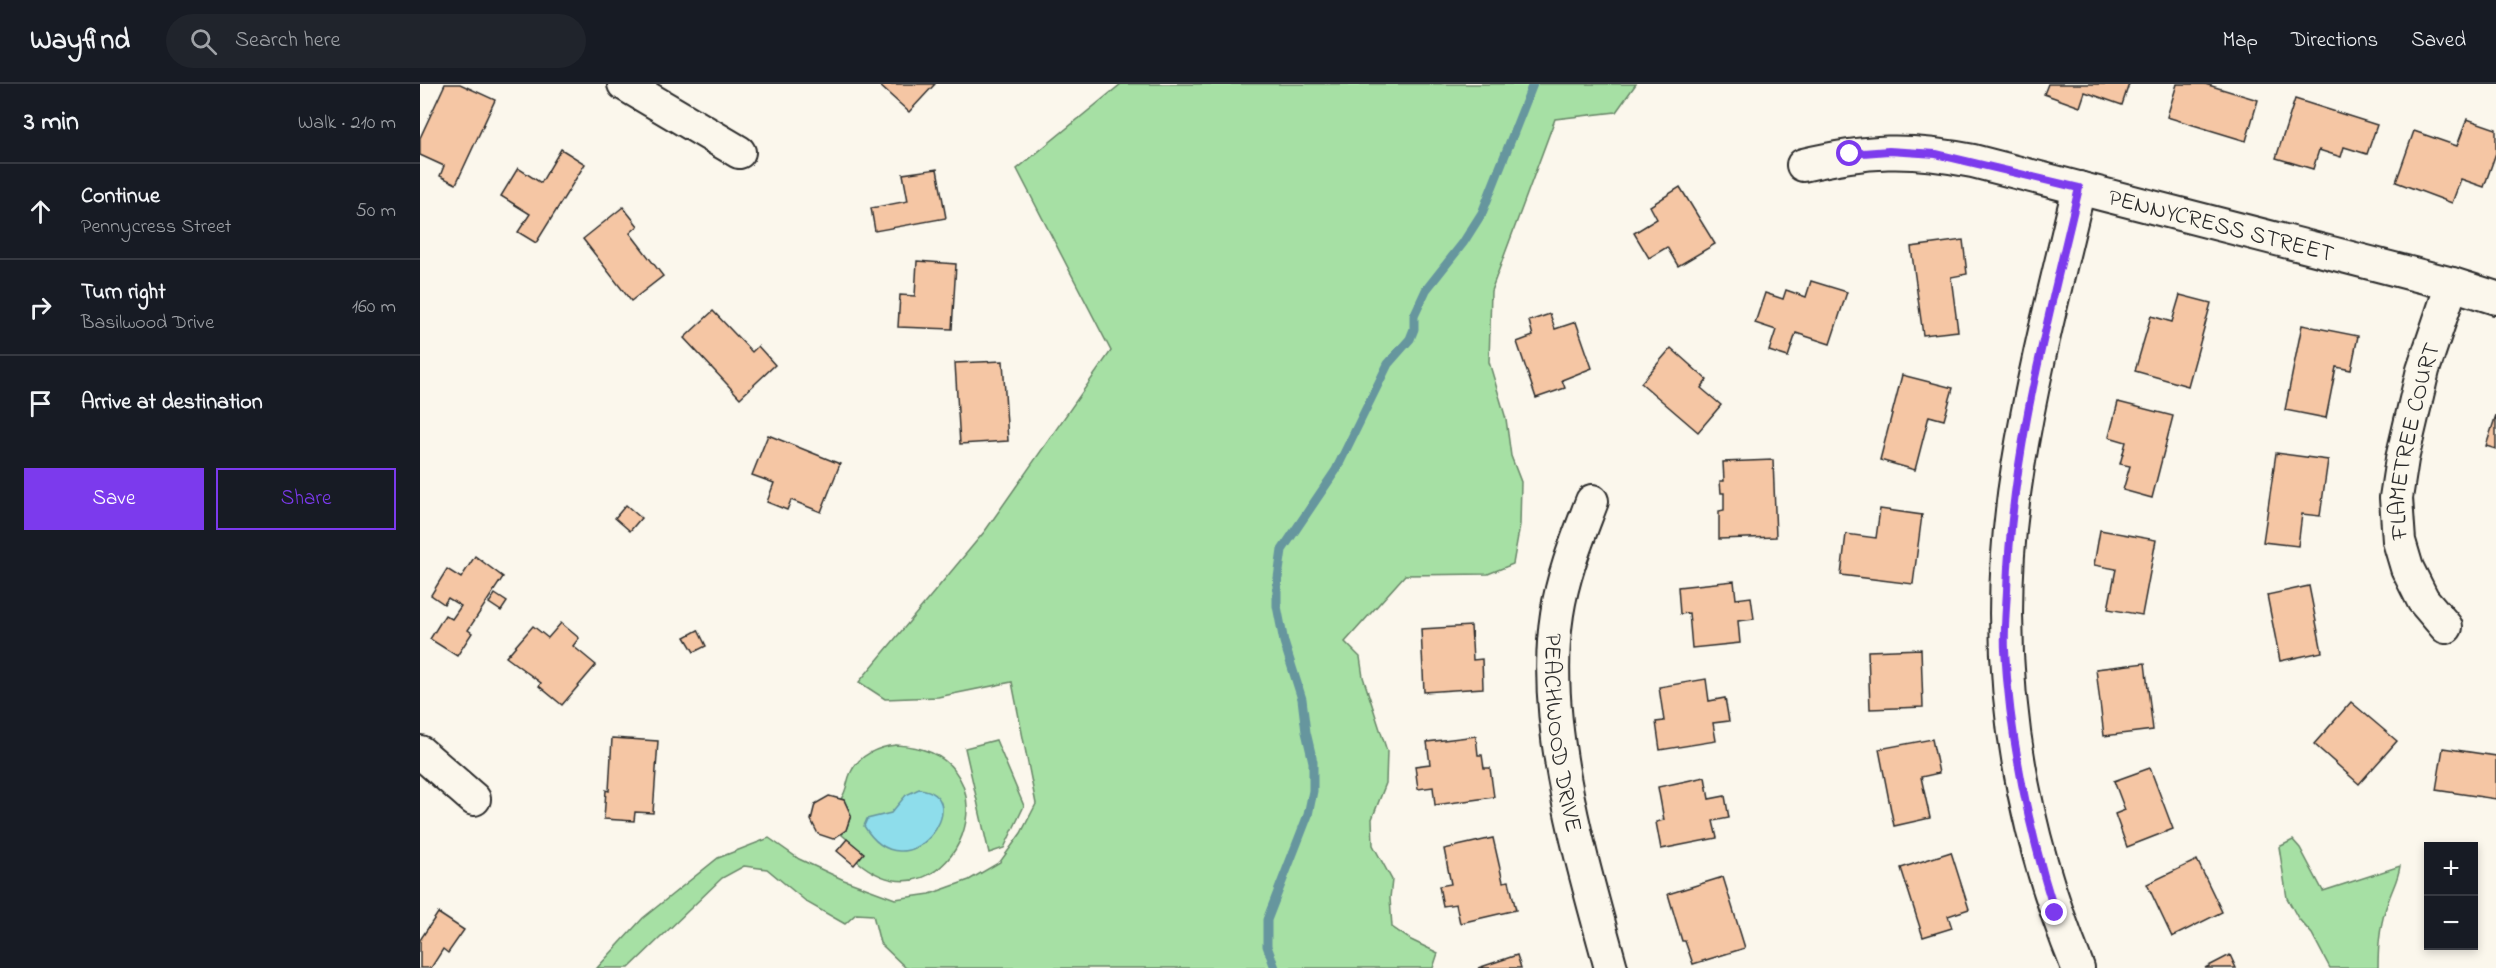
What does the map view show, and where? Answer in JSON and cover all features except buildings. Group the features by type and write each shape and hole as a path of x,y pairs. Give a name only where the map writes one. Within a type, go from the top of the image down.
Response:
{"street":[{"path":"624,84 739,152"},
{"name":"PENNYCRESS STREET","path":"1803,165 1850,154 1889,151 1936,154 2079,188 2452,284 2496,298"},
{"path":"2078,968 2055,913 2028,815 2013,732 2005,648 2008,558 2017,469 2030,398 2079,188"},
{"name":"FLAMETREE COURT","path":"2445,627 2423,600 2407,568 2400,541 2396,498 2402,459 2423,370 2452,284"},
{"name":"PEACHWOOD DRIVE","path":"1592,501 1569,561 1557,613 1553,656 1554,710 1565,780 1589,889 1611,968"},
{"path":"420,752 474,799"}],"green space":[{"path":"1121,84 1636,84 1616,112 1555,119 1491,291 1489,362 1506,419 1511,456 1521,482 1520,525 1513,564 1488,574 1405,575 1345,642 1360,657 1363,677 1387,751 1386,783 1372,819 1373,845 1392,880 1390,898 1392,927 1411,940 1438,953 1433,968 906,968 880,943 873,915 856,914 845,924 808,903 767,869 744,866 722,878 629,968 597,968 643,918 718,858 769,838 799,859 844,880 895,899 930,894 969,880 1000,862 1021,833 1036,804 1012,682 938,697 885,699 859,682 985,531 1111,351 1017,169"},
{"path":"996,740 1024,806 1004,848 989,853 965,748"},
{"path":"896,745 936,755 959,777 967,806 962,836 946,861 922,878 892,879 857,861 863,853 841,834 846,830 851,815 844,800 841,799 854,766 870,753"},
{"path":"2293,840 2300,848 2323,891 2400,866 2383,918 2378,968 2330,968 2312,934 2298,918 2287,898 2279,847"}],"water":[{"path":"919,789 936,795 942,807 940,822 931,836 917,847 900,851 881,845 864,826 867,819 891,813 906,795"}],"waterway":[{"path":"1275,968 1267,946 1267,920 1308,815 1313,791 1313,762 1302,699 1284,642 1277,606 1277,585 1282,550 1336,470 1388,364 1410,339 1414,329 1414,316 1426,290 1463,243 1482,213 1533,84"}],"route":[{"path":"1850,154 1889,151 1936,154 2079,188 2030,398 2017,469 2008,558 2005,648 2013,732 2028,815 2055,913"}]}
